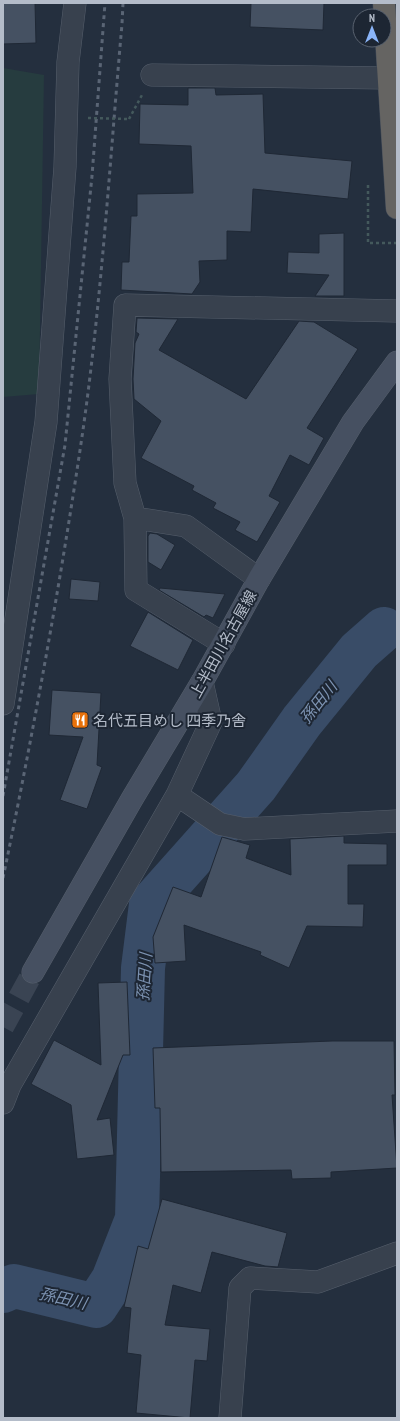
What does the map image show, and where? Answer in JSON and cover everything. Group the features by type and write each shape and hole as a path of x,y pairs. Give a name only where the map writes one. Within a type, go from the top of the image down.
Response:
{"highway":[{"path":"384,3 397,208"}],"main road":[{"name":"上半田川名古屋線","path":"33,972 224,644 259,579 353,422 397,362"}],"street":[{"path":"3,703 46,422 65,167 68,62 75,3"},
{"path":"152,75 388,78"},
{"path":"224,644 136,590 135,518 125,483 120,379 125,305 397,312"},
{"path":"135,518 186,526 259,579"},
{"path":"3,1103 10,1085 177,795 211,722 202,682"},
{"path":"177,795 220,824 244,829 397,821"},
{"path":"230,1418 240,1288 250,1278 318,1282 397,1253"}],"path":[{"path":"88,118 128,119"},
{"path":"368,185 368,243 397,242"}],"green space":[{"path":"3,68 44,75 39,394 3,397"}],"building":[{"path":"3,3 35,3 36,43 3,44"},
{"path":"251,3 324,3 323,30 250,27"},
{"path":"188,88 215,88 216,95 263,94 265,153 352,161 348,199 253,189 251,232 227,231 227,260 199,261 200,282 192,294 121,290 122,262 129,262 131,216 137,216 137,194 193,193 191,146 139,144 140,104 188,105"},
{"path":"344,233 344,296 315,296 329,275 287,273 288,252 319,253 319,234"},
{"path":"137,318 178,319 159,350 246,399 299,321 314,322 358,349 307,428 324,438 309,465 290,455 269,496 280,502 257,542 235,530 240,522 213,508 216,503 192,490 194,486 141,458 161,421 134,399 133,379 135,343 139,334 136,332"},
{"path":"150,533 157,534 175,545 161,570 148,562 148,536"},
{"path":"71,579 100,582 98,601 69,599"},
{"path":"160,588 225,594 213,618 206,615 204,617 159,590"},
{"path":"148,612 193,640 178,670 130,646"},
{"path":"52,690 101,693 97,765 102,767 87,809 60,800 83,737 49,735"},
{"path":"344,836 344,843 387,844 387,865 348,865 348,904 364,904 363,927 307,926 289,968 260,955 261,952 184,925 186,961 155,963 153,937 173,887 201,897 222,837 250,845 246,858 291,875 290,839"},
{"path":"127,982 130,1055 123,1055 97,1120 110,1118 114,1155 77,1159 71,1105 31,1084 54,1040 101,1065 98,983"},
{"path":"332,1041 394,1041 395,1095 392,1095 397,1168 331,1172 331,1178 292,1179 291,1170 161,1172 160,1108 155,1108 153,1048"},
{"path":"162,1199 287,1233 278,1267 265,1266 212,1252 201,1293 173,1285 165,1325 210,1329 207,1361 195,1360 190,1418 136,1413 141,1355 127,1353 131,1308 124,1307 138,1246 148,1249"}],"waterway":[{"name":"孫田川","path":"3,1291 14,1286 96,1306 113,1280 137,1219 143,968 151,904 256,786 302,721 359,651 384,629"}],"tunnel":[{"path":"3,1027 33,972"}],"railway":[{"path":"3,796 65,445 92,176 105,3"},
{"path":"3,878 66,542 90,379 101,278 123,3"}],"place":[{"name":"名代五目めし 四季乃舎","path":"80,720"}]}
